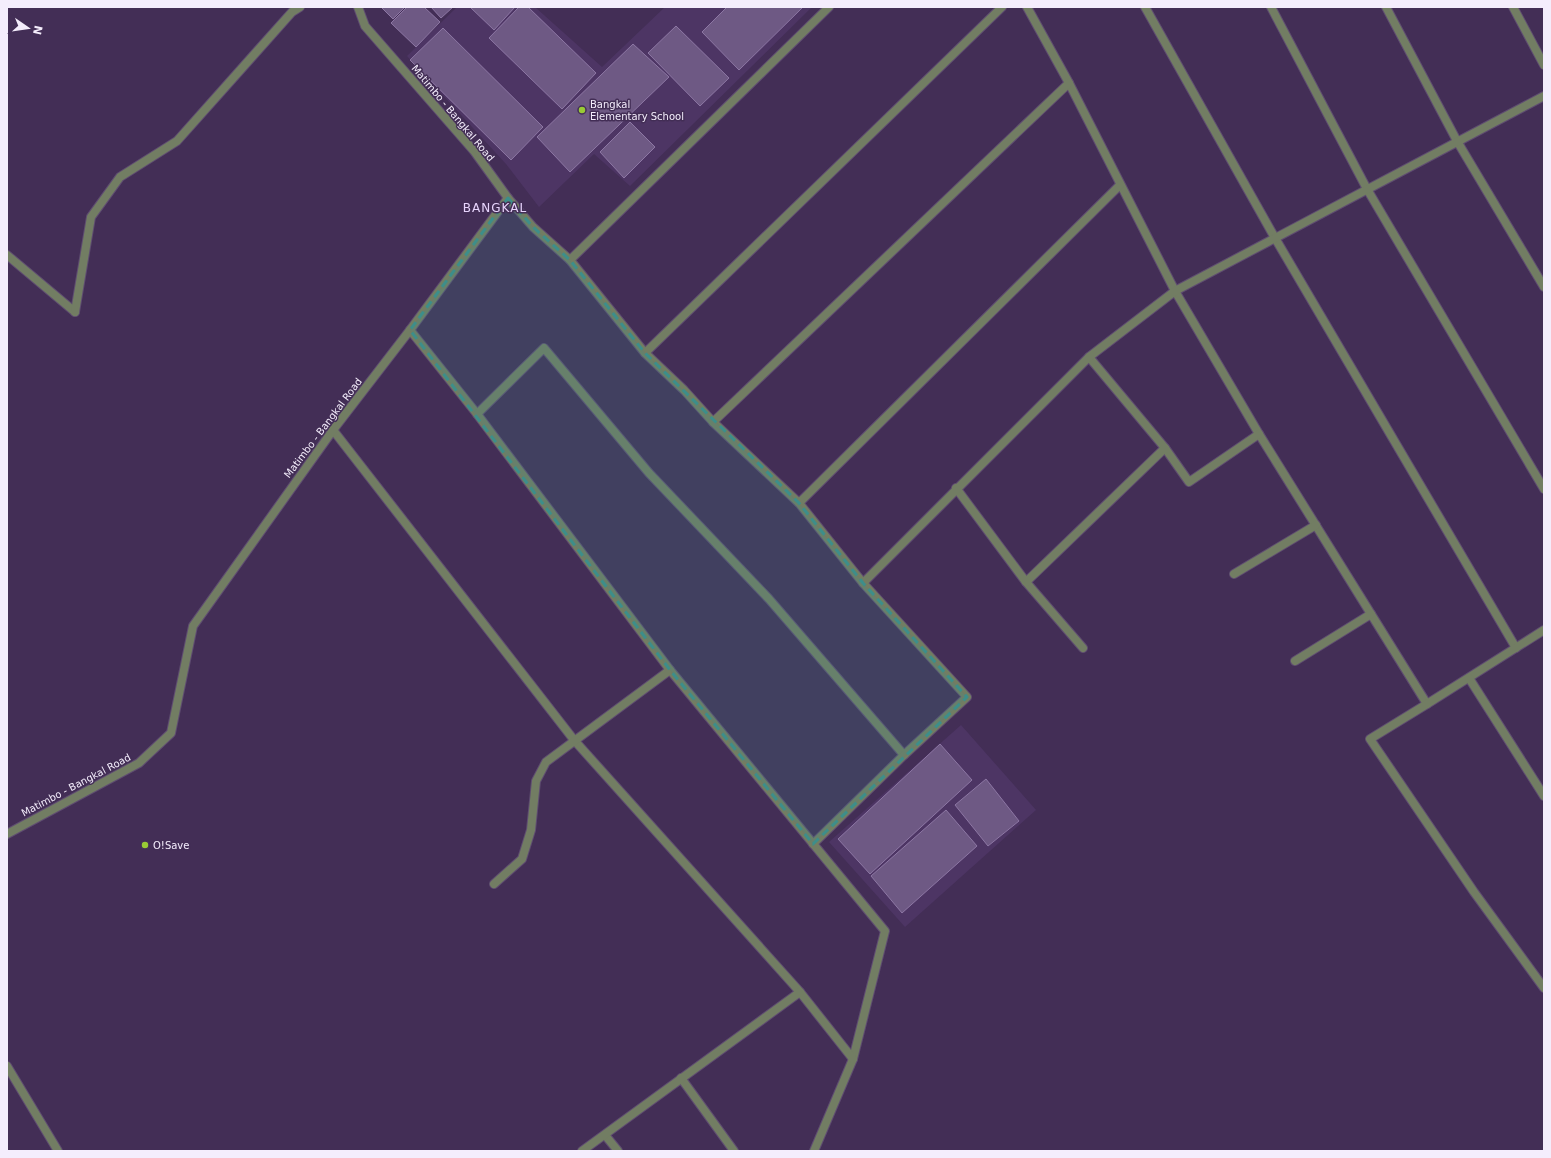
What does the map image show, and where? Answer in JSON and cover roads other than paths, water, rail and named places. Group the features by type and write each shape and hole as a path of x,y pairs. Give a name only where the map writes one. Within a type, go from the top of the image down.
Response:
{"street":[{"path":"7,255 75,312 91,217 120,177 177,141 292,12 300,7"},
{"name":"Matimbo - Bangkal Road","path":"7,834 139,763 171,733 193,626 332,430 410,330 508,198 474,151 365,26 358,7"},
{"path":"570,260 829,7"},
{"path":"646,353 1002,7"},
{"path":"1027,7 1069,83 1175,291 1259,434 1427,704"},
{"path":"1145,7 1275,238 1516,648"},
{"path":"1271,7 1367,189 1544,489"},
{"path":"1386,7 1457,141 1544,288"},
{"path":"1513,7 1544,65"},
{"path":"714,422 1069,83"},
{"path":"863,582 1089,356 1175,291 1544,96"},
{"path":"799,503 1120,184"},
{"path":"508,198 534,227 570,260 646,353 714,422 799,503 863,582 968,697 904,755 813,844"},
{"path":"410,330 477,414 670,670 885,931 853,1059 814,1151"},
{"path":"477,414 544,348 649,473 768,599 904,755"},
{"path":"1089,356 1165,448 1189,482 1259,434"},
{"path":"332,430 574,740 800,992 853,1059"},
{"path":"1026,582 1165,448"},
{"path":"956,488 1026,582 1084,648"},
{"path":"1234,574 1316,525"},
{"path":"1295,661 1371,614"},
{"path":"1544,630 1370,739 1474,892 1544,988"},
{"path":"494,884 522,859 531,830 536,782 546,762 670,670"},
{"path":"1469,678 1544,796"},
{"path":"582,1151 800,992"},
{"path":"7,1066 58,1151"},
{"path":"681,1078 734,1151"},
{"path":"605,1135 618,1151"}],"place":[{"name":"Bangkal Elementary School","path":"582,110"},
{"name":"O!Save","path":"145,845"}],"district":[{"name":"BANGKAL","path":"495,208"}]}
